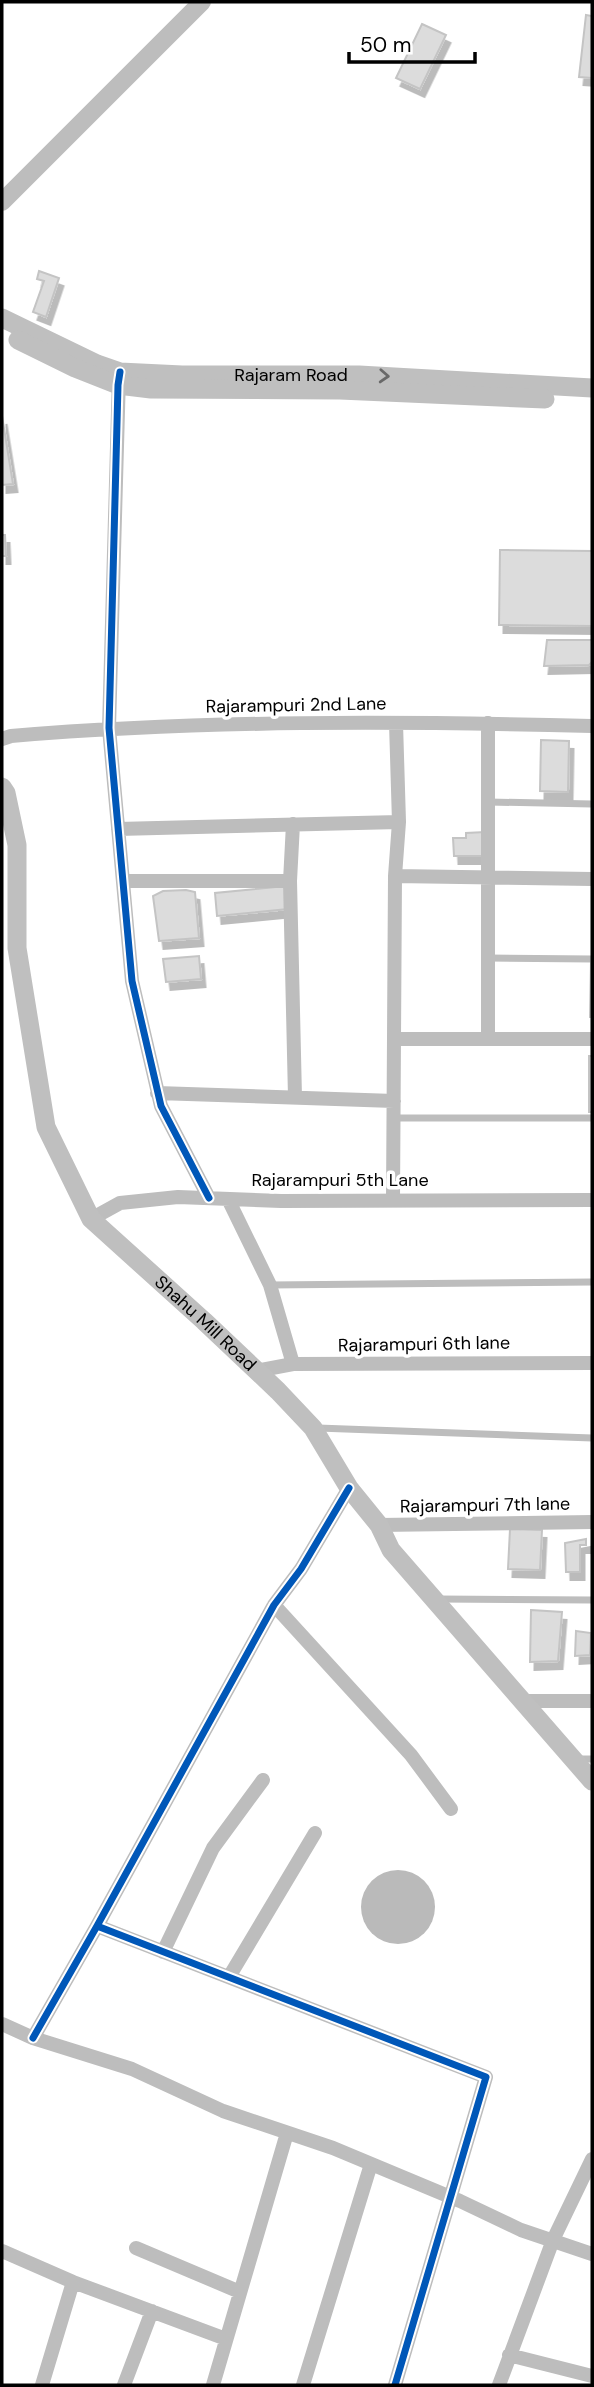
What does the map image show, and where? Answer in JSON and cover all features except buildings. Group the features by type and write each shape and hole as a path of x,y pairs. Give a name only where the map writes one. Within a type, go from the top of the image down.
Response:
{"main road":[{"name":"Rajaram Road","path":"2,318 97,364 119,378 181,375 359,375 592,388"},
{"path":"2,332 42,353 152,389 340,390 592,400"},
{"name":"Shahu Mill Road","path":"2,787 6,793 17,845 17,948 46,1127 91,1219 256,1371 313,1428 349,1488 379,1525 391,1550 523,1701 583,1759 592,1781"}],"street":[{"path":"2,202 202,2"},
{"path":"119,378 109,728 132,981 161,1106 209,1198"},
{"path":"394,1200 395,876 399,822 396,723"},
{"name":"Rajarampuri 2nd Lane","path":"2,739 109,728 396,723 592,726"},
{"path":"488,723 488,1039"},
{"path":"118,829 399,822"},
{"path":"293,824 290,881 295,1097"},
{"path":"395,876 592,879"},
{"path":"123,881 290,881"},
{"path":"394,1039 592,1039"},
{"path":"157,1093 394,1101"},
{"name":"Rajarampuri 5th Lane","path":"91,1219 120,1203 178,1197 592,1200"},
{"path":"228,1199 270,1284 293,1364"},
{"name":"Rajarampuri 6th lane","path":"256,1371 293,1364 592,1363"},
{"path":"33,2038 274,1605 301,1569 349,1488"},
{"name":"Rajarampuri 7th lane","path":"379,1525 592,1522"},
{"path":"274,1605 411,1755 451,1809"},
{"path":"523,1701 592,1701"},
{"path":"163,1952 213,1848 263,1780"},
{"path":"229,1977 315,1833"},
{"path":"97,1926 485,2077 395,2385"},
{"path":"2,2024 33,2038 132,2069 223,2111 371,2164 521,2230 592,2254"},
{"path":"213,2385 287,2133"},
{"path":"499,2385 553,2241 592,2159"},
{"path":"303,2385 371,2164"},
{"path":"136,2248 240,2292"},
{"path":"2,2251 73,2282 226,2339"},
{"path":"42,2385 73,2282"},
{"path":"124,2385 152,2311"},
{"path":"509,2355 592,2376"}],"lane":[{"path":"488,802 592,804"},
{"path":"488,958 592,959"},
{"path":"394,1118 592,1118"},
{"path":"270,1284 592,1282"},
{"path":"313,1428 592,1438"},
{"path":"434,1599 592,1600"}],"shaded area":[{"path":"391,1870 405,1870 419,1876 429,1886 435,1907 429,1928 419,1938 405,1944 391,1944 377,1938 367,1928 361,1914 361,1900 367,1886 377,1876"}],"cycle path":[{"path":"120,372 109,728 132,981 161,1106 209,1198"},
{"path":"33,2038 274,1605 301,1569 349,1488"},
{"path":"97,1926 486,2077 395,2385"}]}
